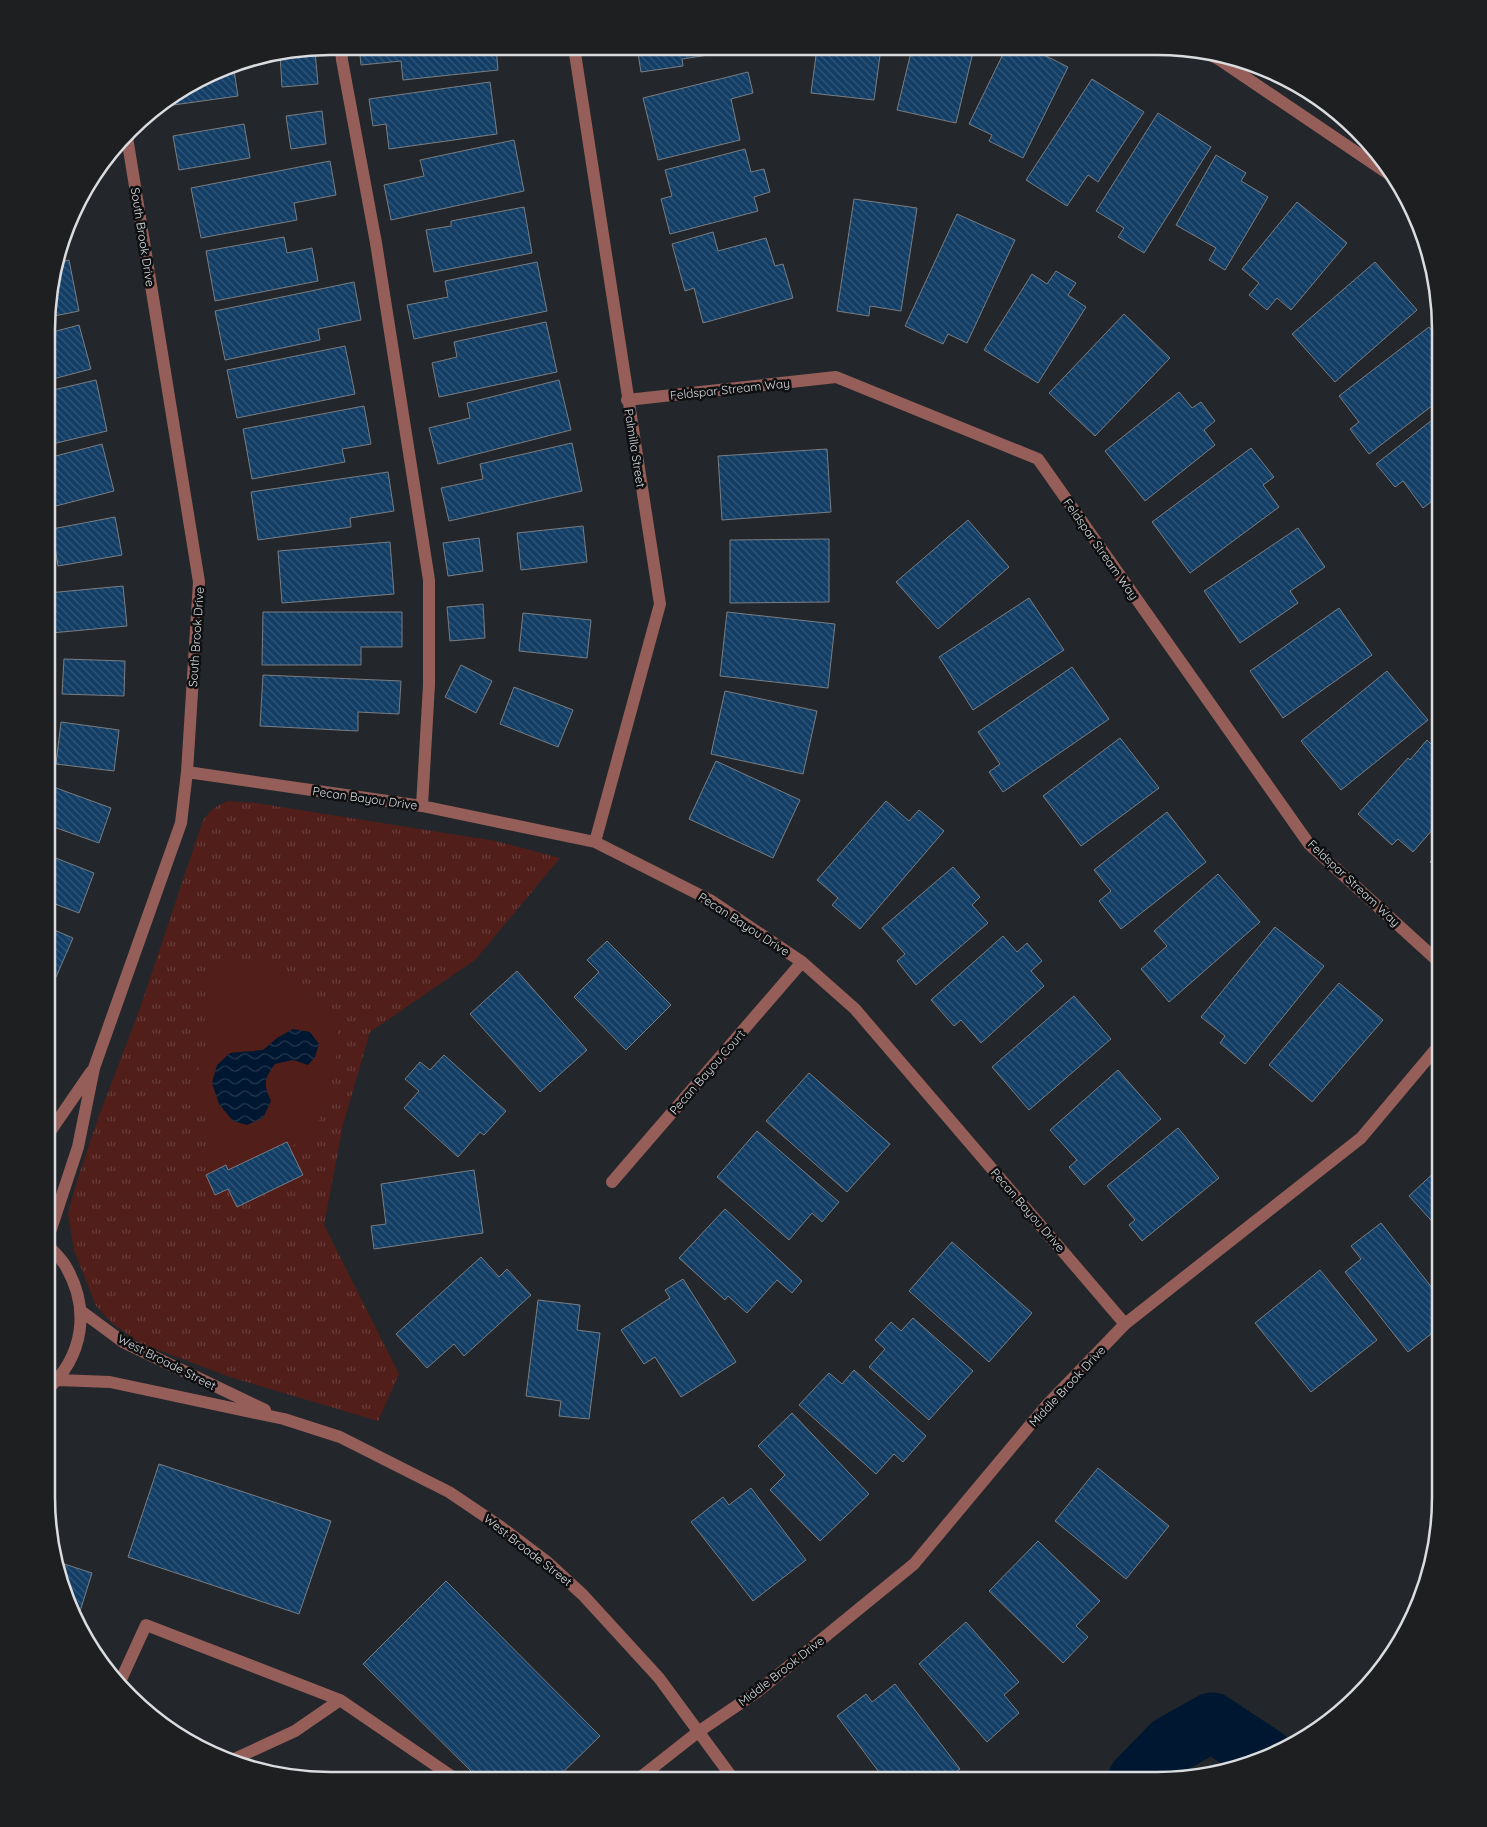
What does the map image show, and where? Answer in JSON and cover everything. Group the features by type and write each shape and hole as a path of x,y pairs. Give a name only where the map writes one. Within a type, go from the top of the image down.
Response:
{"street":[{"path":"342,55 376,243 429,580 429,685 422,806"},
{"name":"Palmilla Street","path":"575,55 660,604 595,842"},
{"path":"1221,62 1378,167"},
{"name":"South Brook Drive","path":"55,1218 78,1147 94,1068 181,823 187,772 200,582 128,144"},
{"name":"Feldspar Stream Way","path":"627,400 836,377 1038,459 1309,844 1432,956"},
{"name":"Pecan Bayou Drive","path":"187,772 422,806 595,842 710,900 802,962 855,1009 1125,1324"},
{"name":"Pecan Bayou Court","path":"612,1182 802,962"},
{"name":"Middle Brook Drive","path":"648,1772 698,1732 757,1692 914,1564 1046,1406 1125,1324 1361,1138 1432,1054"},
{"name":"South Brook Drive","path":"55,1124 94,1068"},
{"path":"55,1252 64,1263 76,1286 81,1311 80,1336 72,1359 55,1383"},
{"name":"West Broade Street","path":"81,1311 123,1342 284,1419"},
{"name":"West Broade Street","path":"58,1380 110,1382 284,1419 340,1437 450,1492 546,1561 583,1594 659,1678 728,1772"},
{"path":"122,1677 146,1625 340,1700 445,1772"},
{"path":"240,1756 294,1731 340,1700"}],"green space":[{"path":"228,801 256,803 496,841 560,858 475,960 370,1032 343,1125 324,1225 399,1374 378,1421 230,1377 140,1343 112,1323 96,1306 74,1250 68,1214 97,1121 139,1011 202,823 213,809"},
{"path":"235,960 255,962 274,967 317,995 338,1031 337,1053 316,1129 305,1139 289,1147 303,1175 237,1207 228,1189 215,1195 206,1175 206,1146 210,1130 196,1092 197,1073 204,1057 215,1042 205,1020 201,1004 213,978"}],"water":[{"path":"293,1029 310,1032 319,1044 315,1057 308,1065 293,1060 275,1064 266,1082 271,1101 263,1118 247,1125 233,1121 219,1104 212,1083 217,1065 230,1053 263,1050 277,1038"}],"building":[{"path":"360,55 497,55 498,70 403,80 401,61 361,65"},
{"path":"638,55 709,55 682,59 683,66 641,72"},
{"path":"816,55 880,55 874,100 811,93"},
{"path":"910,55 972,55 956,123 897,110"},
{"path":"1003,55 1044,55 1068,67 1023,158 989,141 992,135 969,124"},
{"path":"315,56 318,84 282,87 280,59"},
{"path":"748,72 753,93 731,99 740,140 658,160 643,98"},
{"path":"234,73 238,96 173,105 209,83"},
{"path":"1092,79 1144,112 1098,182 1088,175 1067,206 1026,180"},
{"path":"490,82 497,134 389,149 386,124 373,126 369,99"},
{"path":"322,111 326,144 291,149 286,116"},
{"path":"1158,113 1211,147 1144,253 1118,237 1124,228 1096,211"},
{"path":"244,124 250,158 179,170 173,136"},
{"path":"514,140 524,191 391,220 384,185 424,176 420,160"},
{"path":"745,149 751,172 764,169 770,192 754,197 758,211 670,234 661,199 672,196 665,170"},
{"path":"1216,155 1246,173 1241,181 1268,197 1225,270 1209,260 1216,248 1176,225"},
{"path":"330,161 336,195 294,203 297,220 201,238 191,188"},
{"path":"854,199 917,208 901,311 870,306 869,316 837,311"},
{"path":"1297,202 1347,243 1291,310 1277,298 1267,310 1249,295 1259,283 1242,269"},
{"path":"524,207 532,253 434,272 426,230 451,226 451,221"},
{"path":"957,214 1015,240 967,343 948,334 943,344 905,326"},
{"path":"713,232 718,251 766,238 775,266 783,264 793,298 703,323 694,288 685,291 672,244"},
{"path":"284,237 287,253 312,248 318,281 215,301 206,251"},
{"path":"69,260 79,311 56,316 57,294 64,261"},
{"path":"537,262 547,311 414,339 407,305 448,297 445,281"},
{"path":"1375,262 1417,310 1335,382 1292,334"},
{"path":"1056,271 1076,283 1068,295 1086,307 1038,383 984,350 1032,274 1047,284"},
{"path":"354,282 361,320 318,329 320,340 225,360 215,311"},
{"path":"1124,314 1170,358 1095,436 1049,393"},
{"path":"546,322 557,372 439,397 432,363 457,357 454,342"},
{"path":"79,325 91,369 55,378 55,331"},
{"path":"1429,327 1432,331 1432,406 1369,454 1350,429 1359,422 1339,396"},
{"path":"345,346 355,394 237,418 227,370"},
{"path":"96,380 107,431 55,443 55,390"},
{"path":"559,380 571,430 438,464 429,428 470,418 467,403"},
{"path":"1179,392 1192,408 1201,402 1215,421 1204,430 1215,445 1145,501 1105,451"},
{"path":"364,406 371,444 342,449 345,462 252,479 243,429"},
{"path":"1432,420 1432,501 1423,508 1403,481 1395,487 1376,464"},
{"path":"572,443 582,491 449,521 441,488 483,479 480,464"},
{"path":"102,444 114,491 55,506 55,456"},
{"path":"1251,448 1274,477 1263,485 1279,507 1190,573 1152,522"},
{"path":"827,449 831,512 722,520 718,456"},
{"path":"388,472 394,511 350,518 351,527 258,540 251,492"},
{"path":"115,517 122,555 58,566 55,548 55,528"},
{"path":"968,520 1009,567 938,629 896,582"},
{"path":"583,526 587,562 521,570 517,533"},
{"path":"1298,528 1325,567 1290,591 1298,603 1240,643 1204,591"},
{"path":"479,538 483,571 448,576 443,543"},
{"path":"829,539 829,602 730,603 730,540"},
{"path":"390,542 394,594 282,603 278,551"},
{"path":"123,586 127,626 55,633 55,592"},
{"path":"1029,598 1064,650 973,710 939,657"},
{"path":"483,604 485,638 450,641 447,607"},
{"path":"1339,608 1372,655 1283,718 1250,671"},
{"path":"263,612 402,612 402,647 361,647 361,665 262,665"},
{"path":"727,612 835,624 828,688 720,676"},
{"path":"523,613 591,620 587,658 519,651"},
{"path":"64,659 125,661 124,696 62,694"},
{"path":"461,665 492,681 476,713 445,697"},
{"path":"1072,667 1109,719 1003,792 989,772 1000,764 978,732"},
{"path":"1387,671 1428,720 1341,790 1301,741"},
{"path":"263,675 401,681 399,714 358,712 358,731 260,726"},
{"path":"514,687 573,710 558,747 500,724"},
{"path":"725,691 817,711 803,774 711,754"},
{"path":"61,722 119,730 114,771 56,764"},
{"path":"1120,738 1159,788 1081,846 1043,796"},
{"path":"1427,740 1432,744 1432,830 1413,852 1398,839 1392,845 1358,814 1408,758 1410,760"},
{"path":"716,761 800,800 773,858 689,819"},
{"path":"55,788 111,808 99,843 55,827"},
{"path":"886,801 909,821 919,810 944,831 860,929 832,905 838,898 817,880"},
{"path":"1167,812 1206,862 1121,929 1099,901 1111,891 1094,870"},
{"path":"55,858 94,873 79,913 55,904"},
{"path":"953,867 980,897 972,905 988,923 916,985 897,961 905,954 882,928"},
{"path":"1218,874 1260,922 1169,1002 1141,969 1167,946 1154,931"},
{"path":"1275,927 1324,966 1245,1064 1220,1043 1225,1036 1201,1017"},
{"path":"55,930 73,938 55,977"},
{"path":"1003,936 1017,952 1027,943 1042,961 1031,971 1044,986 981,1043 961,1020 954,1026 931,1000"},
{"path":"607,941 671,1005 626,1050 574,997 599,972 587,960"},
{"path":"517,971 587,1050 540,1092 470,1014"},
{"path":"1339,983 1383,1020 1312,1102 1269,1065"},
{"path":"1074,996 1111,1039 1029,1110 992,1067"},
{"path":"444,1055 506,1111 484,1135 480,1132 458,1157 404,1108 419,1091 405,1079 420,1062 430,1070"},
{"path":"1118,1070 1161,1119 1084,1185 1069,1167 1077,1160 1050,1130"},
{"path":"809,1073 890,1144 847,1192 766,1121"},
{"path":"1178,1128 1219,1178 1142,1241 1129,1225 1135,1220 1107,1186"},
{"path":"757,1131 839,1202 822,1222 812,1213 789,1240 717,1177"},
{"path":"287,1142 303,1175 237,1207 228,1189 215,1195 206,1175 226,1165 228,1170"},
{"path":"474,1170 483,1233 374,1249 371,1226 386,1224 381,1184"},
{"path":"1432,1174 1432,1221 1409,1196"},
{"path":"725,1209 802,1281 792,1293 777,1280 747,1313 728,1296 725,1300 679,1258"},
{"path":"1381,1223 1432,1288 1432,1333 1408,1352 1345,1272 1361,1259 1351,1246"},
{"path":"952,1242 1032,1313 989,1362 909,1291"},
{"path":"481,1257 499,1277 507,1269 531,1295 464,1356 454,1344 427,1368 396,1334"},
{"path":"1320,1270 1377,1340 1311,1392 1255,1323"},
{"path":"683,1279 736,1362 681,1397 655,1357 644,1364 621,1330 670,1298 665,1290"},
{"path":"538,1300 580,1305 577,1330 600,1333 589,1419 559,1416 561,1401 526,1396"},
{"path":"913,1318 973,1371 929,1420 869,1367 885,1349 875,1340 891,1322 901,1331"},
{"path":"854,1370 926,1436 903,1462 894,1454 876,1474 799,1405 829,1373 842,1384"},
{"path":"792,1413 869,1494 820,1541 770,1490 785,1475 758,1446"},
{"path":"159,1464 331,1521 299,1614 128,1557"},
{"path":"1098,1468 1169,1526 1126,1579 1055,1521"},
{"path":"751,1488 806,1560 753,1601 691,1522 723,1497 729,1505"},
{"path":"1038,1541 1100,1601 1076,1626 1088,1637 1063,1663 989,1591"},
{"path":"63,1564 92,1573 80,1611"},
{"path":"446,1581 600,1736 563,1772 472,1772 363,1664"},
{"path":"966,1622 1019,1682 1004,1695 1019,1713 987,1742 919,1664"},
{"path":"895,1684 960,1769 956,1772 879,1772 837,1716 866,1694 872,1702"}],"waterway":[{"path":"1145,1772 1171,1745 1212,1722 1258,1752"}]}
